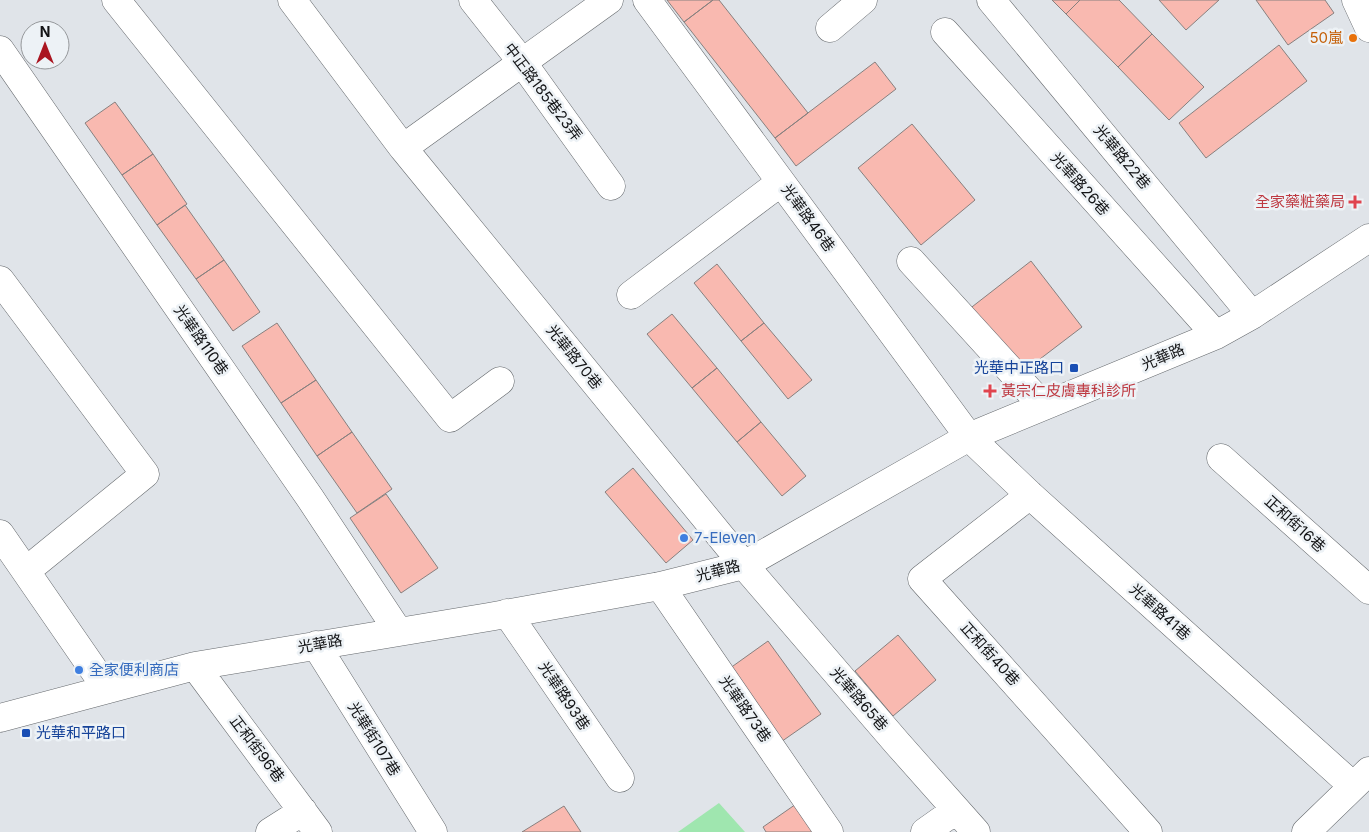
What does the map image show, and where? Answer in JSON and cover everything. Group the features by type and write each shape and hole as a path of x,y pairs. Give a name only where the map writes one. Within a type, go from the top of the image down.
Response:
{"street":[{"path":"116,0 450,418 500,381"},
{"name":"光華路70巷","path":"292,0 403,148 744,566"},
{"name":"中正路185巷23弄","path":"472,0 522,62 611,186"},
{"path":"403,148 609,0"},
{"name":"光華路46巷","path":"647,0 969,436"},
{"path":"830,28 863,0"},
{"name":"光華路22巷","path":"991,0 1252,315"},
{"path":"1356,0 1369,28"},
{"name":"光華路26巷","path":"945,32 1216,335"},
{"name":"光華路110巷","path":"0,50 304,489 398,631"},
{"path":"631,295 782,182"},
{"name":"光華路","path":"0,718 195,666 660,586 744,566 969,436 1216,335 1252,315 1369,238"},
{"path":"911,261 1043,406"},
{"path":"0,280 145,474 26,571"},
{"name":"光華路41巷","path":"969,436 1030,495 1361,778"},
{"name":"正和街16巷","path":"1221,458 1369,590"},
{"name":"正和街40巷","path":"1030,495 922,579 1148,832"},
{"path":"0,534 107,689"},
{"name":"光華路65巷","path":"744,566 976,832"},
{"name":"光華路73巷","path":"660,586 830,832"},
{"name":"光華路93巷","path":"507,613 620,778"},
{"name":"光華街107巷","path":"316,645 433,832"},
{"name":"正和街96巷","path":"195,666 311,821"},
{"path":"1306,832 1361,778"},
{"path":"925,832 956,810"},
{"path":"270,832 311,821"}],"green space":[{"path":"719,803 745,832 678,832"}],"building":[{"path":"667,0 713,0 684,22"},
{"path":"713,0 719,0 808,113 775,138 684,22"},
{"path":"1052,0 1080,0 1066,14"},
{"path":"1080,0 1119,0 1152,34 1118,67 1066,14"},
{"path":"1159,0 1219,0 1186,30"},
{"path":"1256,0 1325,0 1334,13 1288,45"},
{"path":"1152,34 1204,87 1169,120 1118,67"},
{"path":"1279,45 1307,81 1206,158 1179,123"},
{"path":"875,62 896,89 796,166 775,138"},
{"path":"115,102 153,154 122,175 85,123"},
{"path":"912,124 975,200 921,245 858,168"},
{"path":"153,154 187,204 157,225 122,175"},
{"path":"185,205 224,260 196,279 157,225"},
{"path":"224,260 260,312 233,331 196,279"},
{"path":"1031,261 1082,327 1019,375 968,310"},
{"path":"717,264 764,323 741,341 694,283"},
{"path":"672,314 717,368 692,388 647,334"},
{"path":"277,323 316,380 281,403 242,346"},
{"path":"764,323 812,380 788,399 741,341"},
{"path":"717,368 761,422 737,442 692,388"},
{"path":"316,380 352,432 317,456 281,403"},
{"path":"761,422 806,476 782,496 737,442"},
{"path":"352,432 392,489 357,513 317,456"},
{"path":"633,468 693,540 666,563 605,492"},
{"path":"386,494 438,568 401,593 350,518"},
{"path":"898,635 936,680 893,716 855,671"},
{"path":"768,641 821,714 778,744 726,671"},
{"path":"799,802 820,832 766,832 763,827"},
{"path":"564,806 581,832 522,832"}],"place":[{"name":"50嵐","path":"1353,38"},
{"name":"全家藥粧藥局","path":"1355,202"},
{"name":"光華中正路口","path":"1074,368"},
{"name":"黃宗仁皮膚專科診所","path":"990,391"},
{"name":"7-Eleven","path":"684,538"},
{"name":"全家便利商店","path":"79,670"},
{"name":"光華和平路口","path":"26,733"}]}
